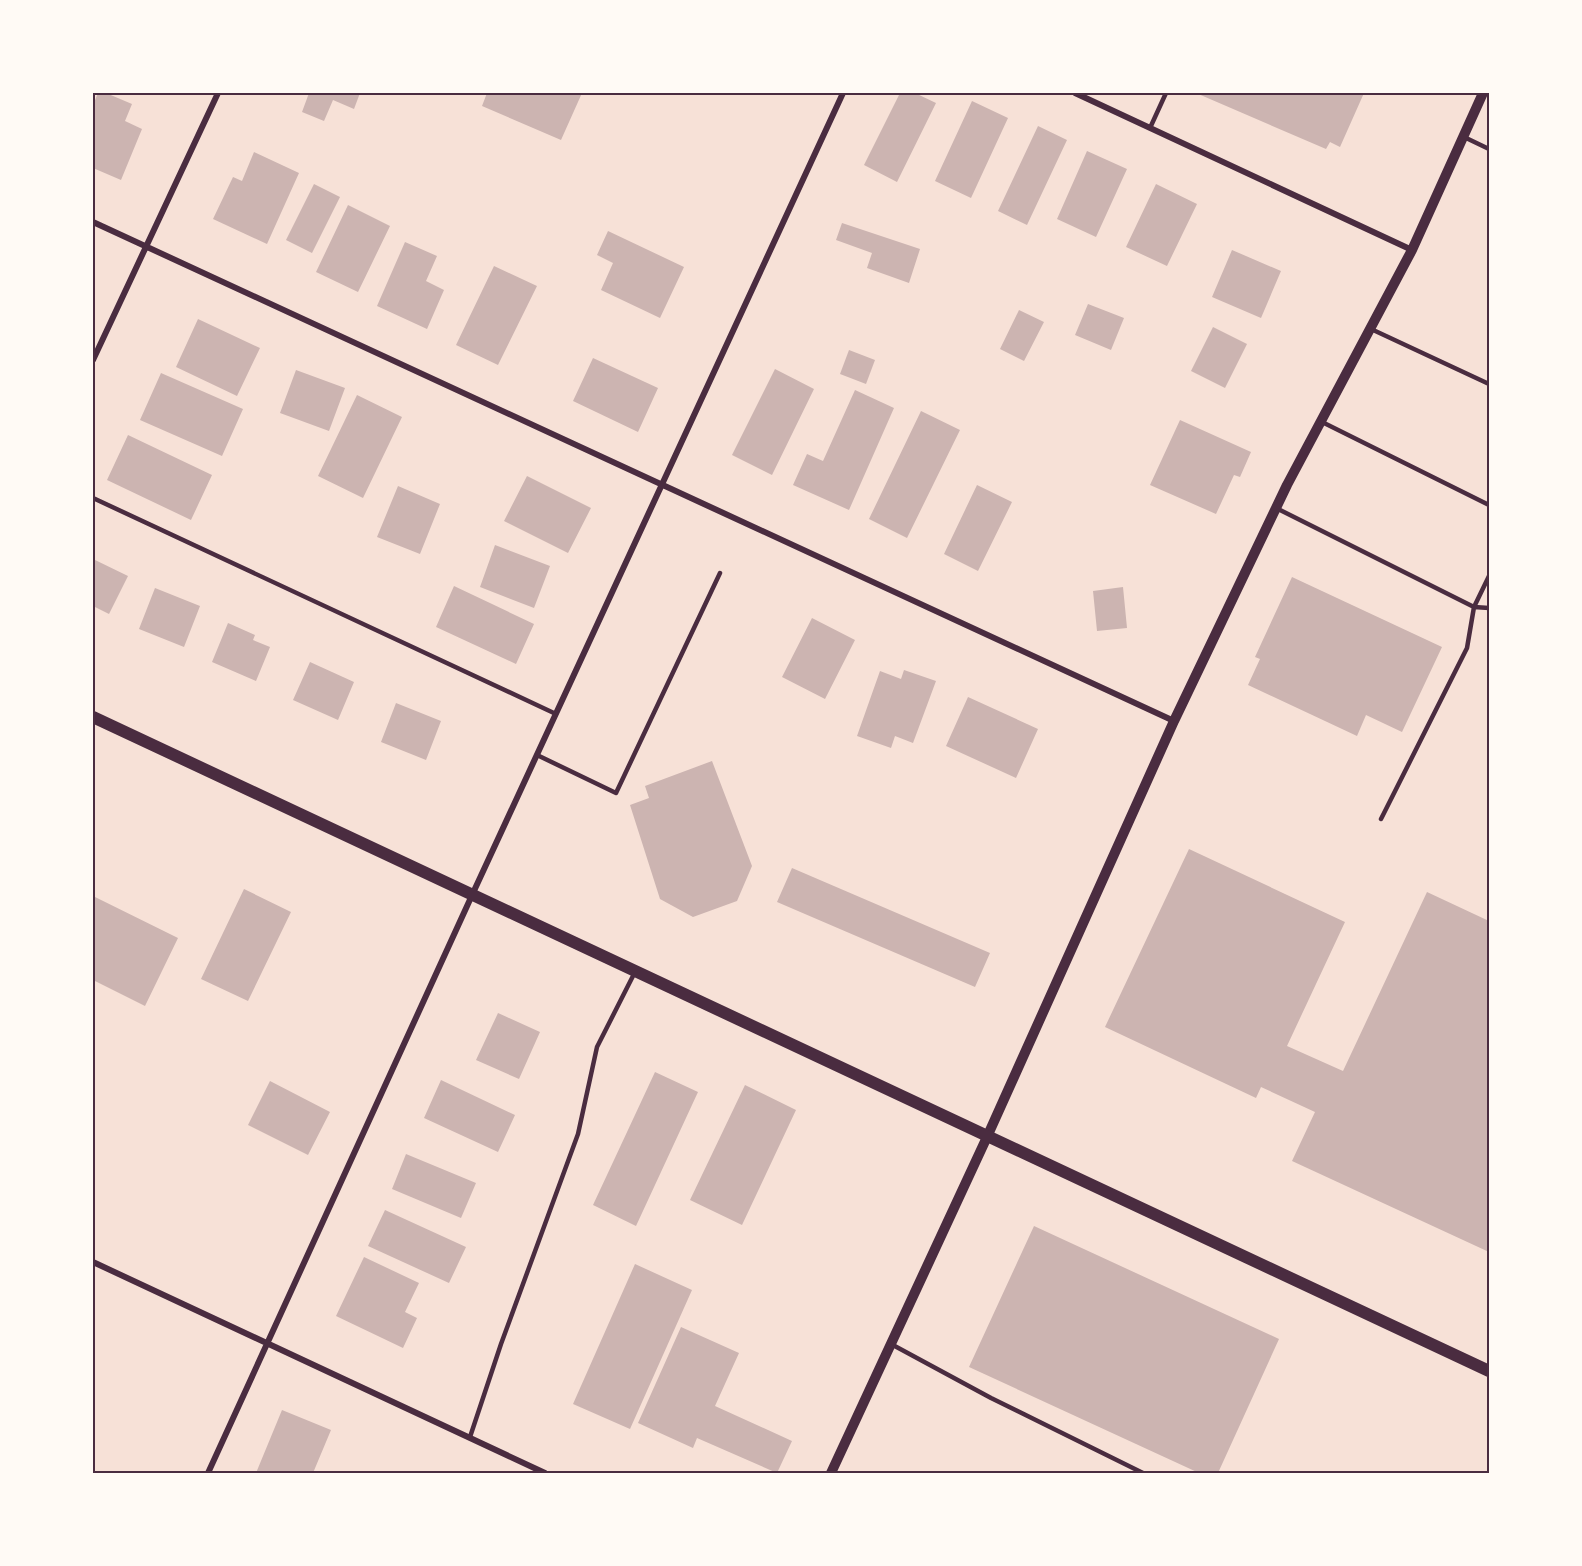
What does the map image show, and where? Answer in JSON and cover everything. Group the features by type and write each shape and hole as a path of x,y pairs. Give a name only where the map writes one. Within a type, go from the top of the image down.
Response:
{"main road":[{"path":"93,717 473,893 987,1137 1489,1371"}],"street":[{"path":"93,360 218,93"},
{"path":"208,1473 843,93"},
{"path":"1075,93 1412,250"},
{"path":"831,1473 987,1137 1174,721 1276,508 1412,250 1484,93"},
{"path":"93,222 1174,721"},
{"path":"93,1262 545,1473"}],"lane":[{"path":"1149,128 1166,93"},
{"path":"1464,137 1489,149"},
{"path":"1371,329 1489,384"},
{"path":"1321,421 1489,505"},
{"path":"93,498 556,714"},
{"path":"1276,508 1474,607 1489,608"},
{"path":"537,755 616,793 720,573"},
{"path":"1381,819 1467,648 1474,607 1489,576"},
{"path":"470,1437 578,1134 597,1047 636,970"},
{"path":"891,1344 990,1398 1143,1473"}],"building":[{"path":"98,93 106,93 132,104 125,121 142,129 121,180 93,168 93,105"},
{"path":"309,93 360,93 354,109 333,100 324,121 302,112"},
{"path":"487,93 582,93 561,140 482,106"},
{"path":"900,93 915,93 936,103 897,182 864,165"},
{"path":"1196,93 1364,93 1340,147 1330,142 1326,149"},
{"path":"972,101 1008,118 971,198 935,181"},
{"path":"1038,126 1067,140 1027,225 998,211"},
{"path":"1087,151 1127,169 1096,237 1057,219"},
{"path":"254,152 299,173 267,244 213,219 233,177 242,181"},
{"path":"314,184 340,197 312,253 286,240"},
{"path":"1156,184 1197,204 1167,266 1126,247"},
{"path":"348,205 390,226 358,292 316,272"},
{"path":"842,223 920,249 909,283 867,268 872,253 836,240"},
{"path":"608,231 684,267 660,318 601,290 613,263 597,255"},
{"path":"405,242 437,256 426,281 444,290 427,329 377,306"},
{"path":"1232,250 1281,271 1261,318 1212,297"},
{"path":"494,266 537,286 498,365 456,345"},
{"path":"1088,304 1124,318 1111,350 1075,335"},
{"path":"1019,310 1044,322 1024,361 1000,349"},
{"path":"198,319 260,348 237,396 176,367"},
{"path":"1213,327 1247,344 1225,388 1191,371"},
{"path":"849,350 875,360 866,384 840,374"},
{"path":"593,358 658,388 638,432 573,401"},
{"path":"775,369 814,389 772,475 732,455"},
{"path":"296,370 345,388 329,431 280,413"},
{"path":"161,373 243,409 222,456 140,420"},
{"path":"855,390 894,408 849,510 793,485 807,454 823,461"},
{"path":"357,395 402,417 363,498 318,476"},
{"path":"921,411 960,430 907,538 869,519"},
{"path":"1180,420 1251,452 1240,477 1234,475 1216,514 1150,485"},
{"path":"128,435 212,475 191,520 107,480"},
{"path":"527,476 591,508 568,553 504,521"},
{"path":"977,485 1012,502 978,571 944,554"},
{"path":"398,486 440,504 420,554 377,537"},
{"path":"495,545 550,566 534,608 480,587"},
{"path":"93,559 128,576 109,614 93,606"},
{"path":"1292,577 1442,647 1402,732 1366,715 1357,736 1248,685 1260,659 1255,657"},
{"path":"454,586 534,624 516,664 436,627"},
{"path":"1123,587 1127,628 1097,631 1093,591"},
{"path":"155,588 200,606 184,647 139,629"},
{"path":"812,618 855,640 825,699 782,677"},
{"path":"228,623 255,635 253,640 270,647 256,681 212,662"},
{"path":"310,662 354,682 338,720 293,700"},
{"path":"904,670 936,681 913,743 895,736 891,748 857,736 880,671 901,679"},
{"path":"968,697 1038,729 1016,778 946,746"},
{"path":"396,703 441,721 426,760 381,742"},
{"path":"712,761 752,866 737,901 693,917 660,899 630,805 649,798 645,786"},
{"path":"1189,849 1345,922 1287,1046 1343,1071 1427,892 1489,921 1489,1252 1292,1161 1315,1112 1261,1087 1256,1098 1105,1027"},
{"path":"792,868 990,953 975,987 777,902"},
{"path":"244,889 291,912 248,1001 201,979"},
{"path":"93,896 178,938 145,1006 93,980"},
{"path":"498,1013 540,1032 519,1079 476,1060"},
{"path":"655,1072 698,1092 636,1226 593,1205"},
{"path":"441,1080 515,1115 498,1152 424,1118"},
{"path":"270,1081 330,1112 308,1155 248,1125"},
{"path":"745,1085 796,1110 742,1225 690,1200"},
{"path":"406,1154 476,1183 461,1218 392,1189"},
{"path":"385,1210 466,1247 449,1283 368,1246"},
{"path":"1034,1226 1279,1339 1218,1473 1199,1473 969,1367"},
{"path":"364,1257 419,1283 405,1312 417,1318 403,1348 336,1316"},
{"path":"635,1264 692,1290 630,1429 573,1404"},
{"path":"681,1327 739,1353 715,1406 792,1441 777,1473 697,1438 693,1448 638,1423"},
{"path":"282,1410 331,1430 313,1473 256,1473"}]}
